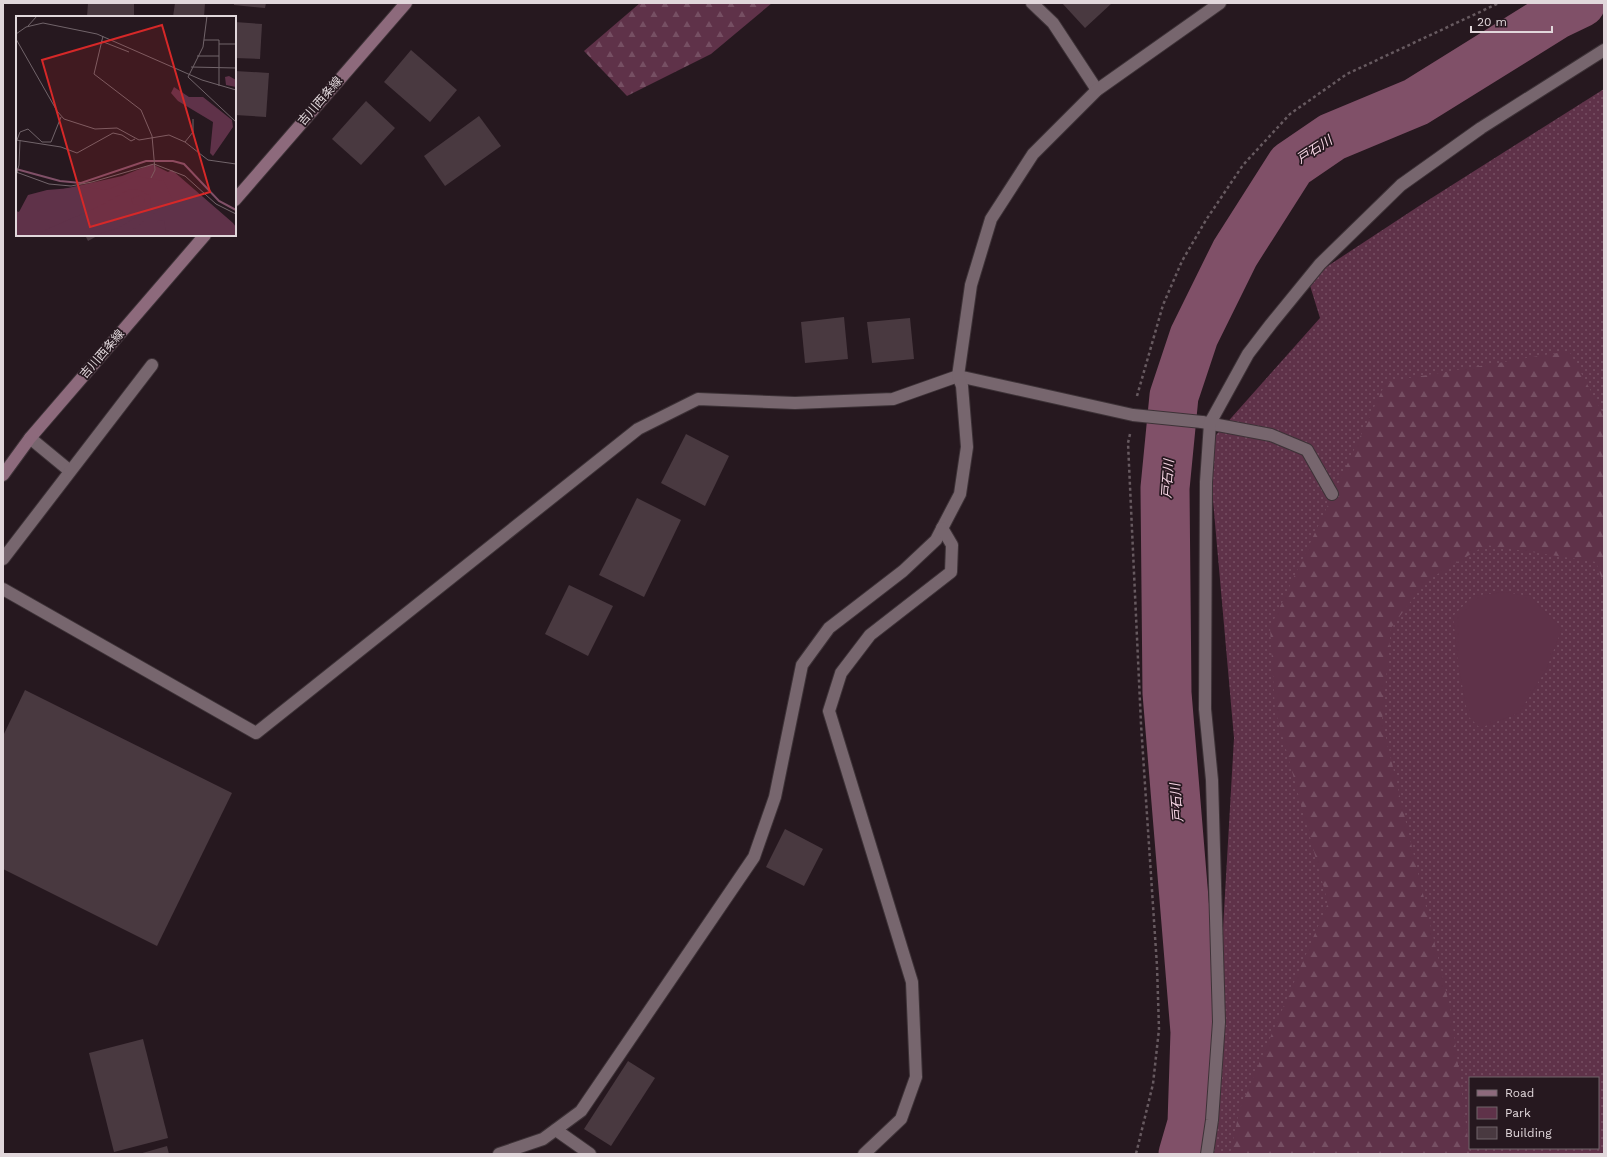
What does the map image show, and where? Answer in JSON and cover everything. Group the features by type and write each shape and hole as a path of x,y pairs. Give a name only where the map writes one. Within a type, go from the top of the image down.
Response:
{"main road":[{"name":"吉川西条線","path":"236,199 406,3"},
{"name":"吉川西条線","path":"3,475 30,438 204,236"}],"street":[{"path":"1032,3 1053,23 1097,90"},
{"path":"499,1154 543,1139 581,1112 754,858 775,797 802,665 829,628 903,571 936,540 960,494 967,447 962,386 958,376 971,285 991,219 1033,154 1097,90 1220,3"},
{"path":"1206,1154 1212,1120 1219,1022 1212,780 1205,709 1206,422 1248,354 1320,264 1401,185 1481,128 1604,50"},
{"path":"3,559 152,365"},
{"path":"3,589 256,733 632,434 698,399 795,403 893,399 958,376 1139,416 1206,422 1270,434 1307,450 1332,494"},
{"path":"30,438 70,471"},
{"path":"864,1154 901,1118 916,1077 912,982 829,712 841,673 870,635 951,572 952,545 942,528"},
{"path":"556,1130 590,1154"}],"green space":[{"path":"640,3 772,3 711,54 627,96 584,51"},
{"path":"1604,89 1604,1154 1210,1154 1234,738 1208,444 1320,318 1308,279 1419,206"},
{"path":"1569,351 1604,415 1604,585 1596,562 1486,545 1426,581 1391,628 1382,721 1451,1012 1470,1154 1230,1154 1240,1108 1328,903 1275,709 1270,628 1386,382"},
{"path":"1504,592 1530,596 1562,629 1546,670 1519,713 1480,728 1468,716 1458,663 1453,616 1473,596"}],"building":[{"path":"88,3 134,3 134,16 87,16"},
{"path":"175,3 205,3 204,16 173,16"},
{"path":"234,3 266,3 265,8 234,5"},
{"path":"1062,3 1112,3 1085,28"},
{"path":"236,22 262,24 260,59 236,58"},
{"path":"411,50 457,90 430,122 384,82"},
{"path":"236,71 269,73 266,117 236,115"},
{"path":"366,101 395,128 361,165 332,139"},
{"path":"479,116 501,146 445,186 424,156"},
{"path":"86,236 97,236 88,241"},
{"path":"844,317 848,359 805,363 801,322"},
{"path":"910,318 914,359 872,363 867,322"},
{"path":"686,434 729,456 705,506 661,483"},
{"path":"637,498 681,520 644,597 599,575"},
{"path":"569,585 613,606 588,656 545,634"},
{"path":"25,690 232,793 157,946 3,869 3,736"},
{"path":"785,829 823,849 804,886 766,867"},
{"path":"143,1039 168,1138 114,1152 89,1053"},
{"path":"628,1061 655,1078 611,1146 584,1129"},
{"path":"167,1146 169,1154 139,1154"}],"waterway":[{"name":"戸石川","path":"1183,1154 1192,1123 1195,1032 1167,693 1165,488 1174,396 1194,336 1235,253 1291,165 1332,137 1416,102 1556,15 1581,3"}]}
